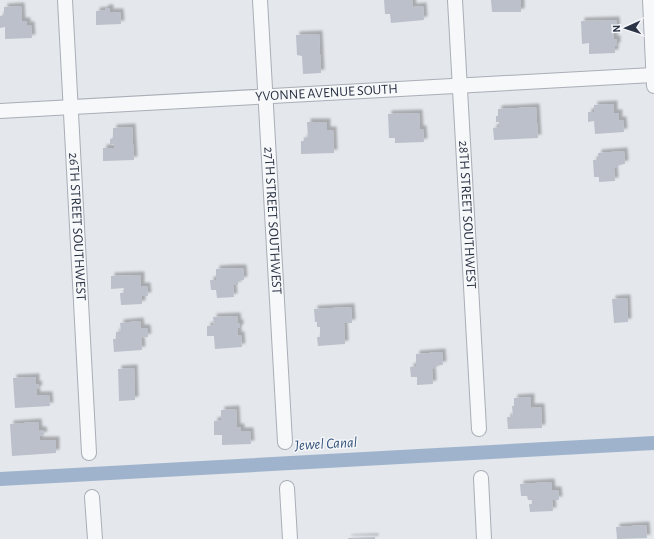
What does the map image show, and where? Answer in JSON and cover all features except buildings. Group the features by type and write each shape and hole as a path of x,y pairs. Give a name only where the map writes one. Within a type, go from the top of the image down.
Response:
{"street":[{"name":"26TH STREET SOUTHWEST","path":"65,0 89,453"},
{"name":"27TH STREET SOUTHWEST","path":"260,0 285,442"},
{"name":"28TH STREET SOUTHWEST","path":"455,0 479,430"},
{"path":"650,0 653,81"},
{"name":"YVONNE AVENUE SOUTH","path":"0,111 460,86 653,81"},
{"path":"481,478 484,539"},
{"path":"287,488 290,539"},
{"path":"92,497 95,539"}],"waterway":[{"name":"Jewel Canal","path":"0,479 654,443"}]}
